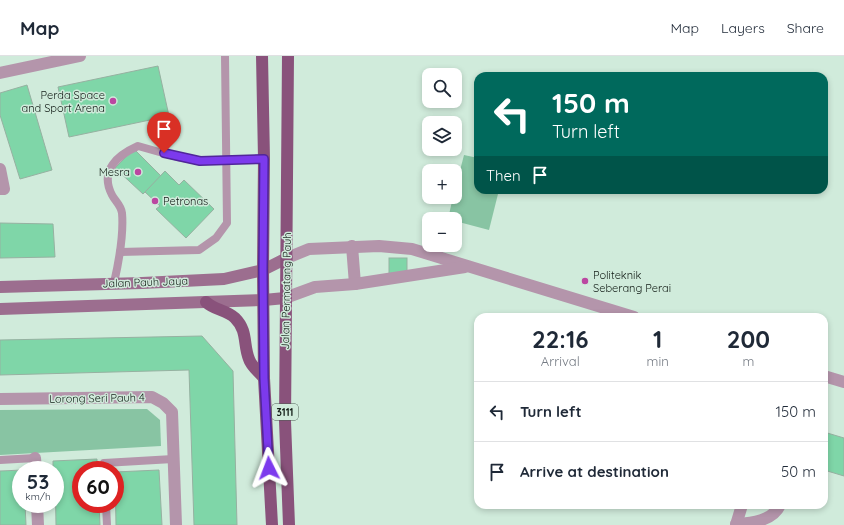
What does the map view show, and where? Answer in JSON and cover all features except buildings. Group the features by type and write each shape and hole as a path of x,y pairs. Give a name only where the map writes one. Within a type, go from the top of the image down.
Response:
{"main road":[{"name":"Jalan Permatang Pauh","path":"262,56 264,159 264,378 272,525"},
{"name":"Jalan Permatang Pauh","path":"288,56 285,421 289,525"},
{"path":"206,302 211,307 234,317 240,324 245,333 249,360 264,378"}],"street":[{"path":"0,73 80,56"},
{"path":"0,170 2,189"},
{"path":"287,258 309,249 352,246 379,246 412,249 621,313"},
{"path":"352,246 355,284"},
{"name":"Jalan Pauh Jaya","path":"0,287 142,283 224,278 263,270 287,258"},
{"path":"285,298 316,287 355,284 468,266"},
{"name":"Jalan Pauh Jaya","path":"0,309 285,298"},
{"path":"828,377 844,382"},
{"name":"Lorong Seri Pauh 4","path":"0,399 152,397 163,403 172,412 176,525"},
{"path":"741,509 736,525 754,523 767,518 778,509"},
{"path":"38,513 38,525"}],"lane":[{"path":"120,252 199,250 216,238 227,223 225,56"},
{"path":"114,283 120,252 122,212 120,206 112,195 107,182 108,175 114,161 126,151 138,146 178,157 200,161 264,159"},
{"path":"124,462 173,459"},
{"path":"0,460 12,461"},
{"path":"106,513 107,525"}],"green space":[{"path":"464,155 474,157 474,194 498,194 489,230 462,223 462,212 450,212 451,204 462,204 462,164"},
{"path":"147,409 160,420 161,446 0,455 0,410"}],"place":[{"name":"Perda Space and Sport Arena","path":"113,101"},
{"name":"Mesra","path":"138,172"},
{"name":"Petronas","path":"155,201"},
{"name":"Politeknik Seberang Perai","path":"585,281"}],"route":[{"path":"164,153 200,161 264,159 264,378 269,468"}]}
